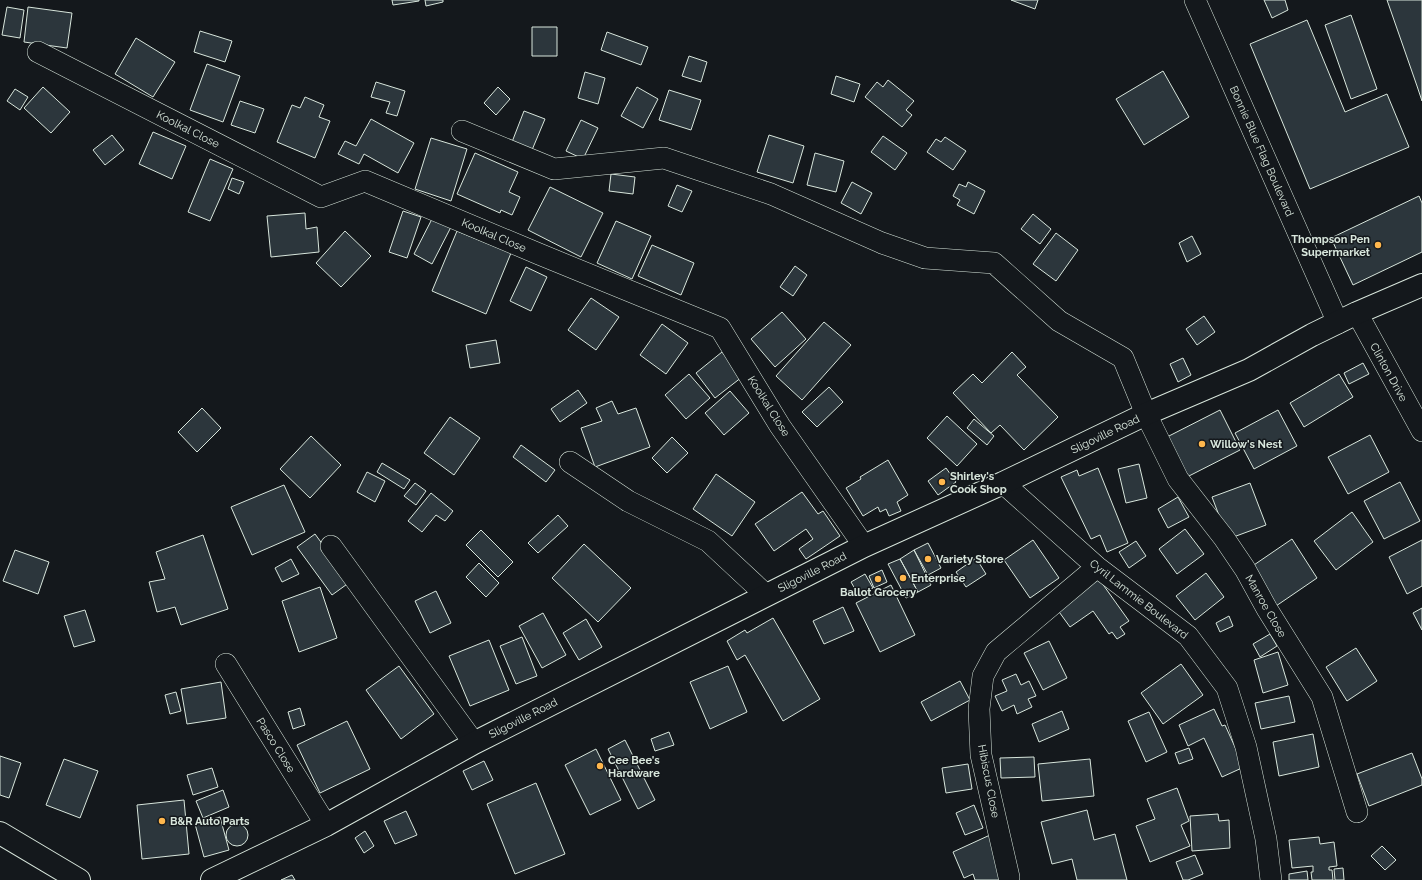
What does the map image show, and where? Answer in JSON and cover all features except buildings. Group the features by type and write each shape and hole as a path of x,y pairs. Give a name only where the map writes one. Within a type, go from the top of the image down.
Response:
{"street":[{"name":"Bonnie Blue Flag Boulevard","path":"1195,0 1338,323"},
{"name":"Koolkal Close","path":"38,52 320,197 365,181 720,328 780,426 864,546"},
{"name":"Manroe Close","path":"462,131 554,169 664,158 771,194 882,242 925,258 994,263 1059,321 1123,358 1146,414 1178,479 1224,538 1245,569 1267,609 1322,697 1357,812"},
{"name":"Sligoville Road","path":"212,880 326,825 474,743 864,546 1003,483 1146,414 1249,370 1312,335 1357,313 1422,285"},
{"name":"Clinton Drive","path":"1357,313 1422,431"},
{"path":"570,462 628,501 708,541 766,595"},
{"name":"Cyril Lammie Boulevard","path":"1003,483 1097,567 1188,636 1227,688 1246,747 1266,839 1271,880"},
{"path":"331,546 474,743"},
{"name":"Hibiscus Close","path":"1009,877 981,755 979,709 983,676 996,652 1097,567"},
{"name":"Pasco Close","path":"226,664 326,825"},
{"path":"0,833 79,880"}],"place":[{"name":"Thompson Pen Supermarket","path":"1378,245"},
{"name":"Willow's Nest","path":"1202,444"},
{"name":"Shirley's Cook Shop","path":"942,482"},
{"name":"Variety Store","path":"928,559"},
{"name":"Enterprise","path":"903,578"},
{"name":"Ballot Grocery","path":"878,579"},
{"name":"Cee Bee's Hardware","path":"600,766"},
{"name":"B&R Auto Parts","path":"162,821"}]}
